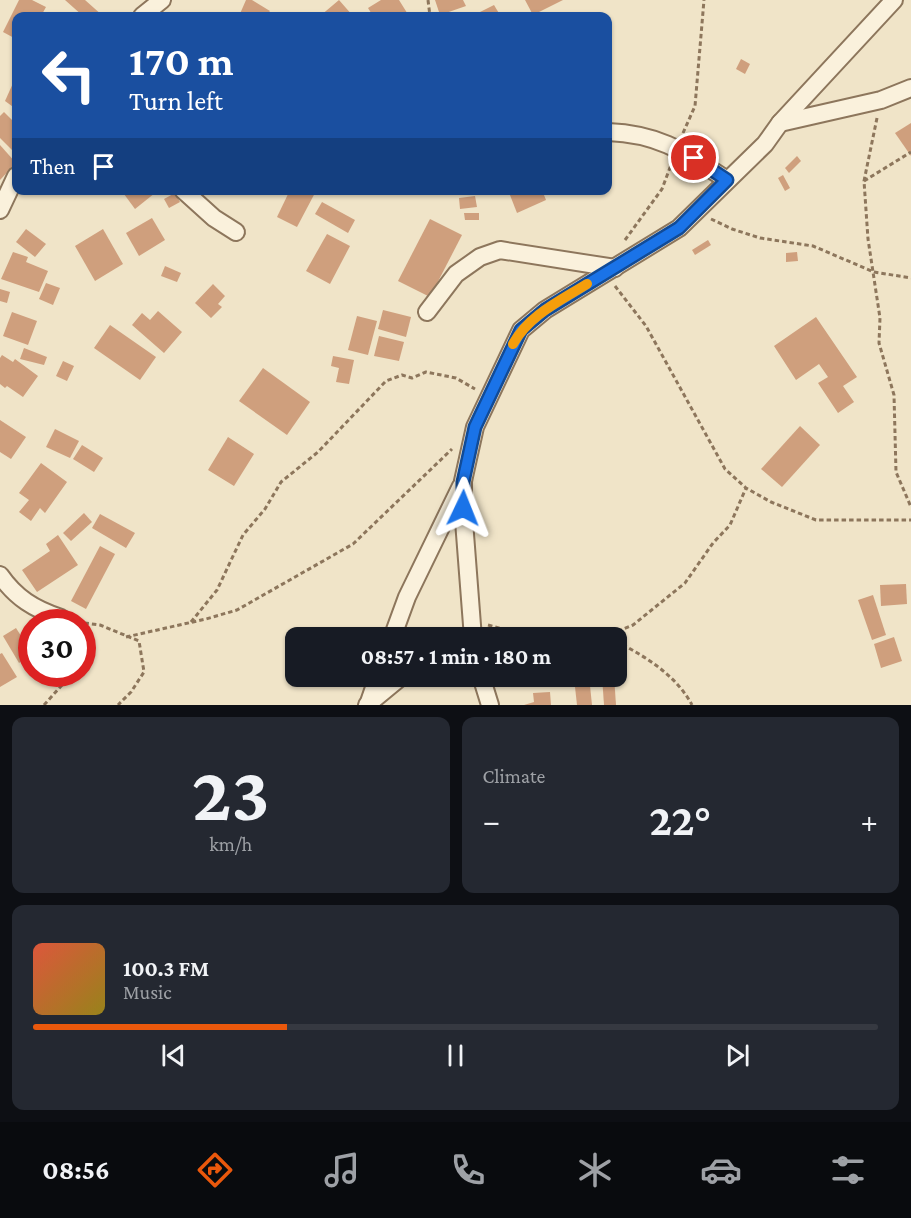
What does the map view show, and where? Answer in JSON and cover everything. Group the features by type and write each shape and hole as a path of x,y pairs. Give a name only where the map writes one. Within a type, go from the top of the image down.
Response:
{"street":[{"path":"147,12 162,0"},
{"path":"469,627 463,482 475,427 521,330 545,310 679,228 765,144 780,123 894,0"},
{"path":"780,123 881,100 911,88"},
{"path":"612,133 654,138 677,148 727,180"},
{"path":"0,210 12,185"},
{"path":"189,195 214,218 236,232"},
{"path":"427,312 456,274 480,257 500,250 610,271"},
{"path":"396,627 407,597 463,482"},
{"path":"0,575 12,592 38,609"},
{"path":"368,704 374,687"},
{"path":"368,704 389,687"},
{"path":"484,687 490,705"}],"path":[{"path":"624,241 662,189 695,106 704,0"},
{"path":"881,100 864,181 868,239 880,318 879,343 894,395 896,471 911,507"},
{"path":"864,181 911,152"},
{"path":"696,211 732,229 760,238 813,246 874,272 911,278"},
{"path":"610,271 646,326 724,469 746,488 771,502 816,520 911,520"},
{"path":"191,622 218,590 243,535 265,509 281,482 318,453 386,381 395,376 412,378 426,372 456,378 479,391 490,394"},
{"path":"126,637 237,610 353,544 475,427"},
{"path":"627,627 685,583 730,525 746,488"},
{"path":"96,625 139,641 144,672 131,692 118,705"},
{"path":"627,648 669,675 686,693 692,705"},
{"path":"44,705 60,687"}],"building":[{"path":"19,0 32,0 46,7 43,12 13,12"},
{"path":"65,0 85,0 98,12 78,12"},
{"path":"246,0 252,0 270,11 269,12 241,12"},
{"path":"339,0 350,12 325,12"},
{"path":"381,0 399,0 406,12 370,12 368,8"},
{"path":"435,0 463,0 466,6 449,12 439,12"},
{"path":"525,0 563,0 539,12 531,12"},
{"path":"494,5 498,12 480,12"},
{"path":"12,14 12,37 3,32"},
{"path":"741,59 750,64 745,74 736,69"},
{"path":"12,85 12,106 5,101"},
{"path":"4,112 12,120 12,150 0,138 0,116"},
{"path":"911,123 911,156 895,133"},
{"path":"0,145 12,158 12,167 0,180"},
{"path":"797,156 801,161 789,173 785,168"},
{"path":"783,175 790,188 785,191 778,178"},
{"path":"125,195 152,195 135,209"},
{"path":"176,195 180,202 169,208 164,199"},
{"path":"288,195 314,195 297,227 277,217"},
{"path":"510,195 544,195 546,200 517,213"},
{"path":"475,196 477,207 460,209 459,198"},
{"path":"322,202 355,220 348,233 315,214"},
{"path":"464,213 479,213 479,220 465,220"},
{"path":"152,218 165,240 139,256 126,233"},
{"path":"430,219 462,235 430,297 398,281"},
{"path":"26,229 46,244 35,257 16,242"},
{"path":"103,229 123,264 95,281 75,246"},
{"path":"327,234 350,246 330,284 306,271"},
{"path":"708,240 711,245 695,255 692,250"},
{"path":"13,252 28,257 26,262 48,271 39,292 1,279"},
{"path":"797,252 798,261 786,262 786,253"},
{"path":"165,266 181,273 177,282 161,276"},
{"path":"46,283 60,288 53,305 39,299"},
{"path":"213,284 225,296 218,304 222,307 211,318 195,303"},
{"path":"0,289 10,292 7,303 0,301"},
{"path":"383,310 411,317 406,337 378,329"},
{"path":"158,311 182,332 164,353 132,325 142,313 150,320"},
{"path":"12,312 37,321 28,345 3,336"},
{"path":"357,316 377,321 368,355 348,350"},
{"path":"816,317 857,377 843,386 854,402 838,413 818,383 828,377 819,364 796,380 774,346"},
{"path":"110,325 156,357 140,380 94,348"},
{"path":"379,336 404,342 399,361 374,356"},
{"path":"24,348 47,357 44,365 20,359"},
{"path":"2,355 13,362 15,359 38,376 23,397 0,384"},
{"path":"333,356 354,360 349,384 336,382 339,368 331,366"},
{"path":"63,361 74,366 67,381 56,376"},
{"path":"263,368 310,402 287,435 239,401"},
{"path":"0,420 26,437 11,459 0,452"},
{"path":"800,426 820,445 782,487 761,469"},
{"path":"55,429 79,441 70,458 46,447"},
{"path":"228,437 254,454 234,486 208,470"},
{"path":"82,445 103,458 94,472 73,459"},
{"path":"41,463 67,482 45,513 40,508 31,521 19,512 29,500 19,493"},
{"path":"84,513 92,522 71,541 63,533"},
{"path":"100,514 135,533 126,548 92,528"},
{"path":"58,535 78,565 37,592 22,570 50,551 46,544"},
{"path":"100,546 115,554 86,609 71,601"},
{"path":"906,584 907,604 881,606 880,585"},
{"path":"873,595 886,635 872,640 858,600"},
{"path":"16,628 18,631 18,661 3,636"},
{"path":"894,637 902,661 881,668 874,644"},
{"path":"2,653 17,677 0,687 0,654"},
{"path":"575,687 590,687 592,705 577,705"},
{"path":"603,687 615,687 616,705 604,705"},
{"path":"550,692 551,705 524,705 534,702 533,693"}],"slow traffic":[{"path":"513,344 521,330 545,310 587,284"}],"route":[{"path":"463,508 463,482 475,427 521,330 545,310 679,228 727,180 694,158"}]}
